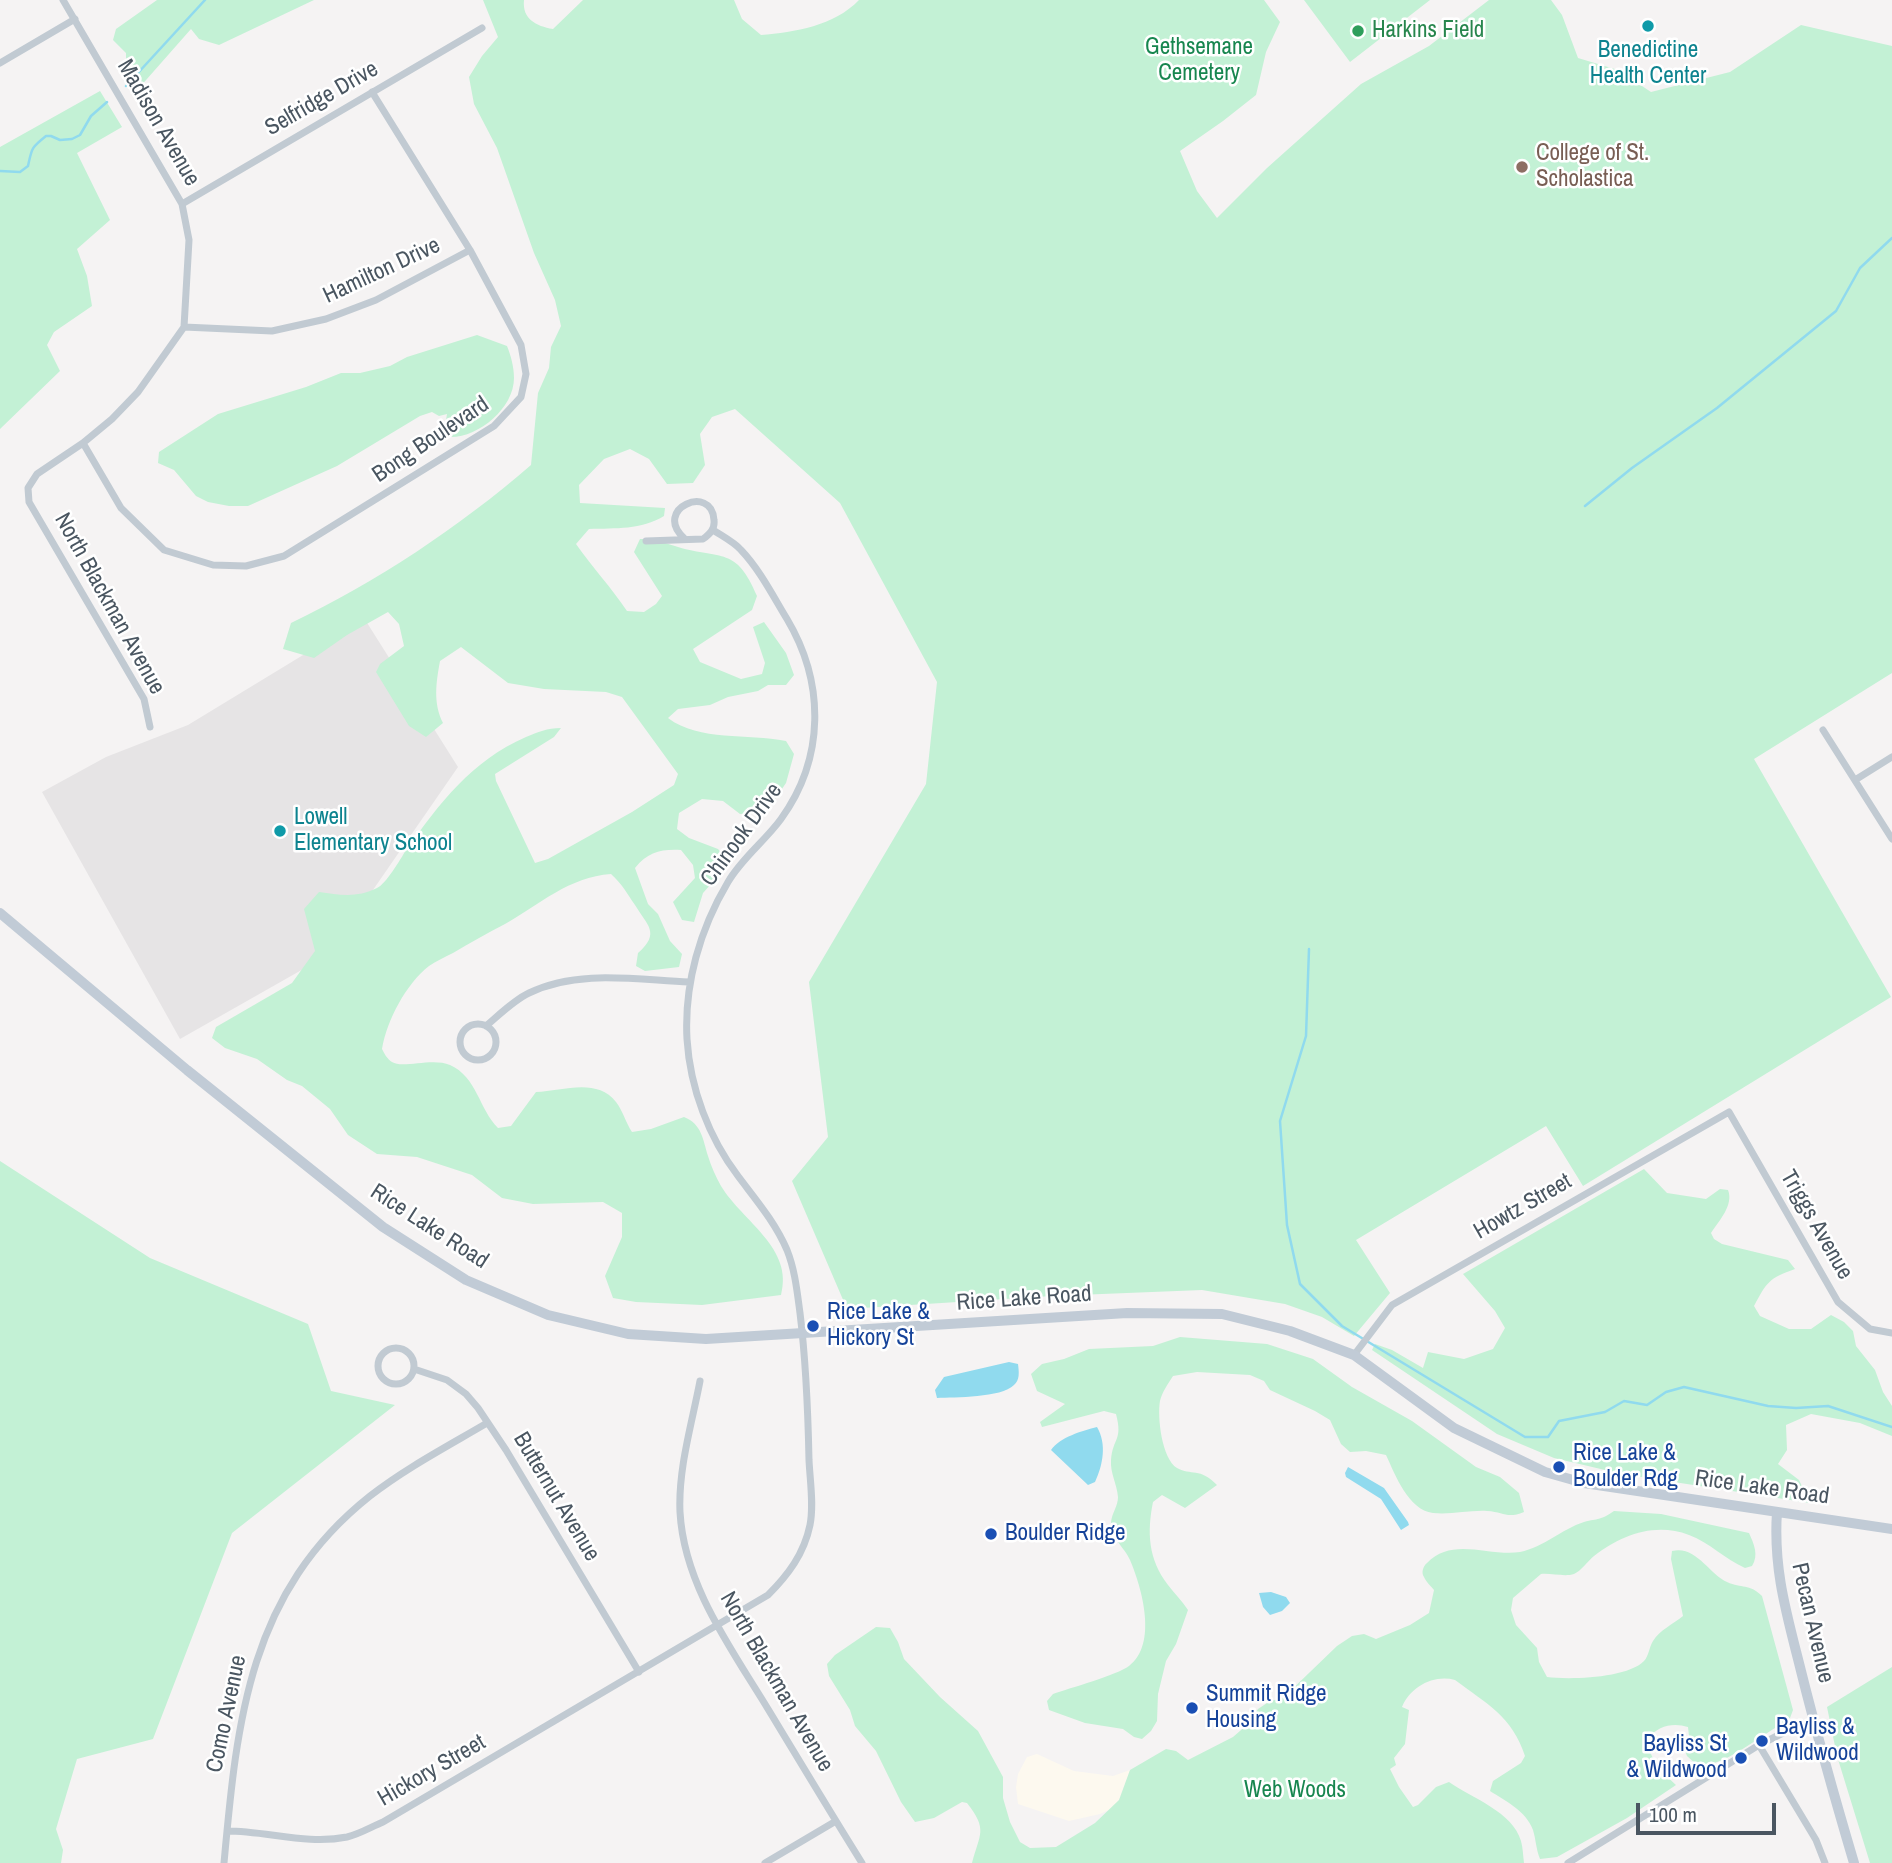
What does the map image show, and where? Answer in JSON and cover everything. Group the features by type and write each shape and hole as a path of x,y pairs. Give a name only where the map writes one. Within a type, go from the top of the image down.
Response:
{"main road":[{"name":"Rice Lake Road","path":"0,913 187,1070 383,1227 466,1280 548,1315 628,1334 706,1339 1127,1313 1222,1314 1290,1331 1354,1355 1454,1428 1545,1472 1584,1483 1892,1529"},
{"name":"Pecan Avenue","path":"1777,1512 1775,1546 1779,1581 1814,1723 1854,1863"}],"street":[{"name":"Madison Avenue","path":"63,0 182,204 189,240 184,327"},
{"path":"0,63 75,19"},
{"name":"Selfridge Drive","path":"182,204 482,28"},
{"name":"Bong Boulevard","path":"83,443 121,508 164,550 213,565 246,566 285,556 494,426 521,397 526,374 521,345 470,250 372,92"},
{"name":"Hamilton Drive","path":"184,327 272,331 326,318 376,300 470,250"},
{"path":"83,443 112,419 138,392 184,327"},
{"name":"North Blackman Avenue","path":"83,443 37,474 28,488 29,502 144,699 150,727"},
{"name":"Chinook Drive","path":"684,538 676,528 679,509 690,502 708,506 714,517 713,530 739,548 757,569 793,630 806,659 816,700 816,731 807,771 795,798 779,822 730,878 709,918 690,982 687,1040 696,1090 708,1124 723,1153 767,1213 787,1249 796,1278 802,1335"},
{"path":"646,541 684,538 697,541 713,530"},
{"path":"1823,730 1892,839"},
{"path":"1855,780 1892,757"},
{"path":"486,1026 495,1035 493,1052 484,1059 472,1058 461,1046 465,1030 475,1025 486,1026 526,993 556,982 590,978 690,982"},
{"name":"Triggs Avenue","path":"1729,1112 1838,1302 1870,1329 1892,1333"},
{"name":"Howtz Street","path":"1354,1355 1392,1305 1729,1112"},
{"path":"718,1626 768,1595 792,1568 806,1540 811,1522 802,1335"},
{"name":"Butternut Avenue","path":"402,1348 412,1356 414,1369 409,1379 392,1384 379,1374 377,1362 384,1351 402,1348"},
{"name":"Butternut Avenue","path":"414,1369 447,1380 466,1394 487,1423 639,1672"},
{"name":"North Blackman Avenue","path":"701,1381 682,1472 680,1511 693,1577 718,1626 862,1863"},
{"name":"Como Avenue","path":"224,1863 238,1737 249,1682 266,1633 288,1589 324,1540 369,1497 422,1461 487,1423"},
{"name":"Hickory Street","path":"227,1831 251,1831 310,1840 338,1838 362,1832 718,1626"},
{"path":"1568,1863 1759,1745 1795,1727 1814,1723"},
{"path":"1759,1745 1816,1840 1825,1863"},
{"path":"765,1863 836,1821"}],"shaded area":[{"path":"364,618 458,767 328,955 180,1039 42,792 106,757 188,725"},
{"path":"1037,1754 1074,1771 1113,1776 1130,1770 1119,1800 1113,1808 1069,1821 1018,1804 1018,1774 1027,1757"}],"green space":[{"path":"157,0 314,0 219,45 199,39 191,29 139,88 133,87 126,76 126,53 113,40 116,29"},
{"name":"Gethsemane Cemetery","path":"483,0 524,0 525,12 531,20 553,29 583,0 734,0 742,19 761,35 787,32 826,22 859,0 1264,0 1280,22 1266,52 1256,95 1180,151 1197,191 1217,218 1267,168 1361,84 1429,46 1489,0 1551,0 1562,15 1578,58 1618,70 1651,92 1730,72 1801,25 1892,46 1892,673 1754,759 1891,997 1583,1186 1546,1126 1356,1240 1390,1293 1354,1336 1322,1317 1285,1304 1202,1290 847,1309 792,1181 828,1137 809,982 926,784 937,682 840,503 735,409 712,417 700,434 705,465 693,483 667,484 649,459 630,449 604,459 579,485 580,503 665,508 664,516 637,526 589,529 576,544 627,611 644,612 662,596 634,552 640,539 656,540 717,555 734,562 742,569 757,596 752,610 693,649 700,662 741,679 762,674 765,663 753,627 764,622 786,653 794,675 786,685 768,685 758,691 728,697 710,705 678,709 668,718 681,726 709,734 786,741 794,754 786,783 773,802 757,813 740,814 723,801 702,799 679,813 677,829 689,838 718,849 730,863 703,893 694,922 682,920 673,902 695,878 693,865 681,850 655,853 635,868 648,904 658,914 670,941 682,954 679,967 645,971 636,966 638,953 649,940 650,929 611,874 596,876 555,893 429,966 413,982 399,1003 388,1026 382,1049 392,1062 397,1064 435,1062 459,1070 472,1085 498,1128 511,1126 536,1092 579,1087 608,1094 618,1105 632,1132 651,1129 684,1117 690,1120 701,1133 721,1186 774,1249 783,1278 781,1295 702,1305 636,1302 613,1298 605,1276 622,1237 622,1213 603,1202 533,1204 502,1198 472,1175 417,1157 377,1154 348,1135 330,1109 302,1086 287,1080 257,1059 225,1048 212,1038 216,1027 292,983 315,951 304,909 319,892 355,894 381,886 444,800 473,771 506,747 539,732 561,728 554,737 495,774 535,863 548,859 632,812 674,785 678,774 622,697 606,692 544,689 508,683 461,647 440,661 437,700 443,723 426,737 409,726 376,672 380,664 404,646 399,624 388,612 347,635 314,658 283,649 291,623 416,552 446,532 531,465 538,393 549,368 551,347 561,326 555,300 534,253 497,148 474,104 469,77 498,37"},
{"name":"Harkins Field","path":"1304,0 1430,0 1350,62"},
{"path":"100,91 122,127 77,153 110,220 77,249 87,276 92,306 54,332 47,345 60,371 0,429 0,147"},
{"path":"477,335 507,346 514,378 508,400 501,410 493,419 473,432 451,437 445,427 447,414 439,416 432,412 420,416 337,466 248,506 208,502 196,496 174,470 158,463 159,452 218,414 306,387 341,373 360,373 390,366 407,357"},
{"path":"0,1161 150,1258 308,1324 331,1391 395,1405 232,1533 153,1739 77,1759 56,1829 63,1850 61,1863 0,1863"},
{"path":"1644,1169 1667,1193 1706,1199 1720,1189 1728,1190 1727,1207 1711,1233 1714,1239 1722,1244 1788,1260 1795,1269 1779,1275 1766,1286 1754,1306 1760,1316 1789,1329 1811,1329 1831,1315 1853,1331 1856,1346 1875,1370 1883,1392 1892,1406 1892,1436 1860,1423 1811,1414 1786,1425 1787,1450 1778,1464 1799,1480 1810,1503 1622,1474 1554,1458 1497,1434 1372,1350 1375,1344 1392,1350 1423,1368 1428,1352 1464,1359 1493,1349 1505,1328 1495,1311 1463,1274"},
{"path":"1180,1337 1267,1344 1313,1359 1352,1387 1412,1421 1476,1467 1500,1477 1519,1493 1524,1512 1509,1515 1487,1511 1433,1513 1424,1510 1416,1505 1404,1490 1386,1455 1366,1451 1350,1452 1341,1444 1330,1420 1270,1390 1264,1381 1250,1375 1197,1372 1173,1376 1162,1394 1159,1408 1164,1447 1177,1468 1206,1476 1217,1485 1185,1508 1162,1495 1153,1502 1150,1535 1156,1565 1188,1610 1176,1644 1166,1661 1158,1694 1157,1721 1142,1739 1123,1729 1085,1723 1049,1710 1047,1701 1053,1694 1129,1666 1138,1656 1143,1644 1145,1615 1135,1572 1111,1527 1118,1497 1111,1465 1118,1434 1116,1414 1104,1411 1042,1427 1040,1422 1065,1404 1037,1391 1031,1374 1042,1364 1089,1349 1153,1346"},
{"name":"Web Woods","path":"1614,1511 1661,1514 1749,1533 1755,1550 1754,1562 1752,1566 1745,1568 1689,1535 1676,1531 1651,1530 1615,1542 1574,1574 1541,1574 1513,1598 1511,1610 1516,1625 1537,1648 1539,1662 1547,1677 1584,1678 1612,1674 1636,1667 1644,1661 1656,1637 1683,1616 1671,1559 1672,1551 1681,1550 1695,1556 1727,1582 1749,1588 1762,1596 1793,1710 1790,1718 1782,1724 1730,1756 1708,1765 1698,1766 1687,1756 1684,1748 1689,1736 1688,1727 1671,1725 1656,1731 1648,1738 1650,1752 1661,1770 1676,1785 1627,1818 1557,1857 1540,1859 1533,1830 1526,1817 1490,1791 1493,1781 1521,1763 1525,1756 1520,1742 1497,1712 1455,1680 1431,1681 1417,1688 1406,1700 1402,1707 1409,1710 1405,1744 1394,1758 1396,1765 1390,1769 1413,1807 1436,1787 1449,1782 1501,1814 1517,1831 1522,1844 1524,1863 972,1863 980,1832 974,1812 967,1803 962,1802 934,1818 915,1822 901,1802 876,1751 855,1726 850,1710 829,1676 827,1664 835,1655 876,1627 890,1628 904,1659 940,1697 978,1731 1003,1777 1003,1798 1010,1822 1020,1842 1030,1848 1056,1847 1095,1823 1119,1800 1130,1770 1166,1749 1176,1751 1188,1760 1233,1737 1248,1724 1258,1709 1270,1701 1283,1698 1337,1646 1352,1636 1364,1634 1376,1639 1410,1625 1429,1613 1434,1590 1423,1572 1426,1564 1437,1555 1460,1549 1520,1552 1576,1525 1602,1518"},
{"path":"1892,1667 1892,1863 1870,1863 1837,1756 1827,1707"}],"water":[{"path":"1009,1362 1018,1364 1019,1376 1016,1383 1008,1389 977,1396 937,1398 935,1390 944,1377"},
{"path":"1097,1427 1103,1447 1102,1462 1095,1482 1088,1485 1051,1450 1066,1438"},
{"path":"1348,1467 1384,1488 1409,1525 1401,1530 1381,1499 1346,1477"},
{"path":"1271,1592 1286,1597 1290,1603 1282,1611 1270,1615 1263,1607 1259,1593"}],"waterway":[{"path":"126,86 205,0"},
{"path":"0,171 20,172 28,166 33,149 46,136 60,140 80,135 91,116 107,102"},
{"path":"1585,506 1632,468 1717,408 1836,311 1860,268 1892,238"},
{"path":"1309,949 1306,1036 1280,1121 1287,1225 1300,1284 1342,1326 1525,1437 1548,1437 1559,1421 1605,1412 1624,1401 1647,1405 1666,1392 1684,1387 1768,1406 1828,1406 1892,1427"}],"place":[{"name":"Benedictine Health Center","path":"1648,26"},
{"name":"Harkins Field","path":"1358,31"},
{"name":"College of St. Scholastica","path":"1522,167"},
{"name":"Lowell Elementary School","path":"280,831"},
{"name":"Rice Lake & Hickory St","path":"813,1326"},
{"name":"Rice Lake & Boulder Rdg","path":"1559,1467"},
{"name":"Boulder Ridge","path":"991,1534"},
{"name":"Summit Ridge Housing","path":"1192,1708"},
{"name":"Bayliss & Wildwood","path":"1762,1741"},
{"name":"Bayliss St & Wildwood","path":"1741,1758"}]}
